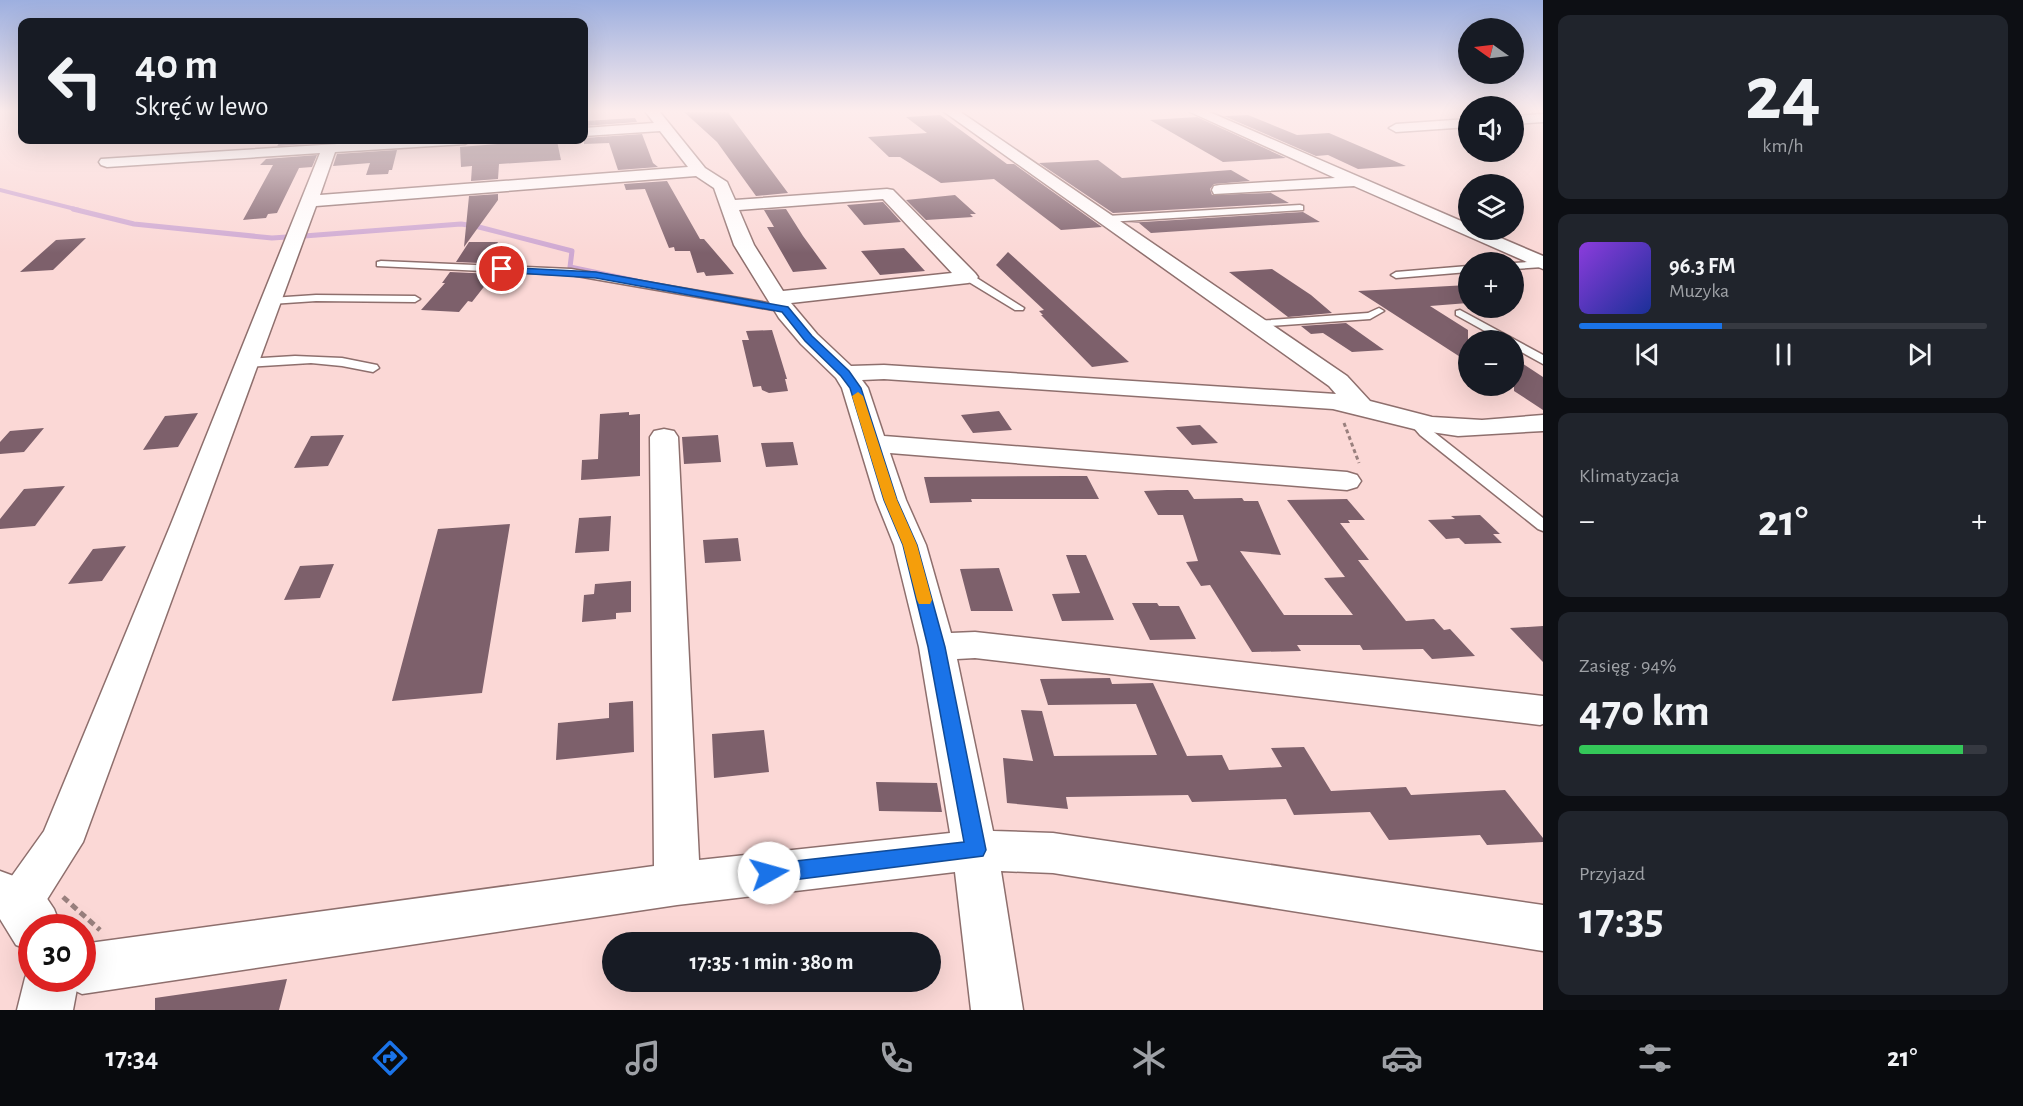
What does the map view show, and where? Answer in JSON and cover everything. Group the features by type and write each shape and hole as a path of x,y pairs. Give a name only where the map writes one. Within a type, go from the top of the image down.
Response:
{"street":[{"path":"107,162 168,158"},
{"path":"23,900 62,842 271,301 322,189 327,158"},
{"path":"689,158 721,186 744,245 782,304 809,339 845,373 855,388 891,500 910,545 937,647 975,850 997,1010"},
{"path":"1019,158 1338,381 1360,405"},
{"path":"1302,158 1543,264"},
{"path":"560,166 693,164"},
{"path":"322,189 693,164"},
{"path":"1220,190 1356,182"},
{"path":"729,206 887,194 968,277"},
{"path":"782,304 968,277"},
{"path":"845,373 884,372 1333,401 1360,405 1444,427 1474,429 1543,423"},
{"path":"664,437 677,884"},
{"path":"872,444 926,446 1347,481"},
{"path":"937,647 975,645 1539,710"},
{"path":"96,952 975,850 1053,853 1543,928"},
{"path":"45,1010 49,992"}],"lane":[{"path":"1107,219 1300,208"},
{"path":"381,264 571,272 782,304"},
{"path":"1524,265 1543,264"},
{"path":"1396,274 1458,271"},
{"path":"968,277 1018,308"},
{"path":"271,301 324,298 415,299"},
{"path":"1257,324 1370,316 1378,311"},
{"path":"1469,318 1491,330"},
{"path":"1524,349 1543,360"},
{"path":"248,363 314,359 347,361 373,368"},
{"path":"1415,421 1425,432 1543,526"}],"path":[{"path":"1333,401 1360,462 1347,481"},
{"path":"23,900 58,892 71,914"}],"building":[{"path":"316,158 312,167 299,168 277,213 268,214 266,218 243,220 273,165 260,165 266,159"},
{"path":"336,158 395,158 392,170 389,170 388,174 366,175 370,163 333,166"},
{"path":"461,158 561,158 561,160 499,164 498,179 471,181 472,166 461,167"},
{"path":"614,158 651,158 658,167 618,170"},
{"path":"729,158 762,158 788,193 756,196"},
{"path":"902,158 999,158 1007,164 1014,164 1102,227 1061,230 994,179 941,183"},
{"path":"1216,158 1284,158 1223,162"},
{"path":"1335,158 1388,158 1406,166 1358,169"},
{"path":"1098,160 1122,178 1231,170 1250,181 1214,184 1210,189 1212,195 1271,193 1289,203 1113,213 1039,163"},
{"path":"667,181 700,239 704,239 734,274 706,276 704,272 697,273 690,251 675,251 674,247 669,248 645,189 626,190 624,184"},
{"path":"498,194 498,200 464,247 469,196"},
{"path":"955,195 976,214 970,214 973,217 926,220 906,200"},
{"path":"883,202 901,222 864,225 847,205"},
{"path":"786,209 827,269 793,272 767,227 774,227 764,210"},
{"path":"1303,212 1320,222 1151,233 1139,223 1127,223"},
{"path":"86,238 53,270 20,272 56,240"},
{"path":"469,242 498,242 493,251 510,253 502,264 456,262"},
{"path":"904,248 925,271 880,275 861,251"},
{"path":"1008,252 1129,362 1092,367 1041,315 1043,315 1039,311 1044,310 996,265"},
{"path":"1272,269 1311,295 1332,313 1288,317 1229,272"},
{"path":"450,272 494,274 472,302 468,301 459,312 421,310 445,283 442,283"},
{"path":"1458,286 1458,304 1430,306 1468,330 1458,330 1458,356 1358,291"},
{"path":"1346,323 1384,350 1352,352 1323,333 1311,334 1301,326"},
{"path":"772,330 787,379 785,379 788,391 769,393 762,390 761,386 753,387 742,340 749,340 746,331"},
{"path":"1524,365 1543,377 1543,410 1522,396 1524,396"},
{"path":"999,411 1012,430 973,433 961,415"},
{"path":"629,412 629,415 640,414 640,476 581,480 582,460 598,459 600,414"},
{"path":"198,413 178,447 143,450 165,416"},
{"path":"1200,425 1218,443 1192,445 1176,427"},
{"path":"44,428 24,452 0,454 0,442 10,431"},
{"path":"344,435 328,466 294,468 311,436"},
{"path":"718,435 721,462 684,464 682,437"},
{"path":"793,442 798,465 766,467 761,443"},
{"path":"1087,476 1099,499 971,499 972,502 930,503 924,477"},
{"path":"65,486 35,526 0,529 0,519 24,489"},
{"path":"1188,490 1194,499 1242,498 1244,501 1258,501 1281,555 1240,551 1284,615 1353,615 1324,578 1345,577 1287,500 1347,499 1365,520 1348,520 1350,523 1340,523 1369,560 1358,560 1406,621 1434,619 1444,630 1450,629 1475,656 1432,659 1423,649 1363,650 1360,645 1297,645 1301,651 1252,652 1210,585 1201,586 1186,562 1198,561 1183,515 1158,515 1144,491"},
{"path":"1480,515 1500,534 1493,534 1502,543 1465,544 1459,538 1446,539 1428,520 1455,519 1451,516"},
{"path":"611,516 609,551 575,553 579,518"},
{"path":"510,524 482,693 392,701 438,529"},
{"path":"738,538 741,561 705,563 703,540"},
{"path":"126,546 102,581 68,584 93,549"},
{"path":"1066,555 1086,555 1114,620 1062,621 1052,594 1080,593"},
{"path":"334,564 320,598 284,600 300,566"},
{"path":"999,568 1013,611 971,611 960,569"},
{"path":"631,581 631,612 616,613 616,619 582,622 584,595 594,594 595,584"},
{"path":"1132,603 1179,606 1196,639 1150,640"},
{"path":"1543,626 1543,662 1510,628"},
{"path":"1110,678 1112,684 1153,683 1187,756 1222,755 1229,770 1282,767 1271,748 1304,747 1331,791 1406,787 1411,795 1505,790 1543,838 1543,842 1487,845 1480,835 1389,840 1370,812 1294,815 1286,799 1192,802 1188,795 1066,797 1068,809 1007,803 1003,758 1033,761 1021,710 1042,711 1054,756 1157,755 1136,704 1048,705 1040,679"},
{"path":"633,701 634,752 556,760 558,723 609,718 609,703"},
{"path":"764,730 769,772 714,778 712,734"},
{"path":"876,782 937,783 942,812 879,811"},
{"path":"287,979 279,1010 155,1010 155,998"}],"waterway":[{"path":"0,190 79,210"},
{"path":"73,209 134,224 272,238 287,237"},
{"path":"304,236 461,224 572,251 570,267 637,281"}],"slow traffic":[{"path":"858,396 891,500 910,545 924,600"}],"route":[{"path":"502,269 596,275 785,309 809,339 845,373 855,388 891,500 910,545 937,647 975,850 769,873"}]}
